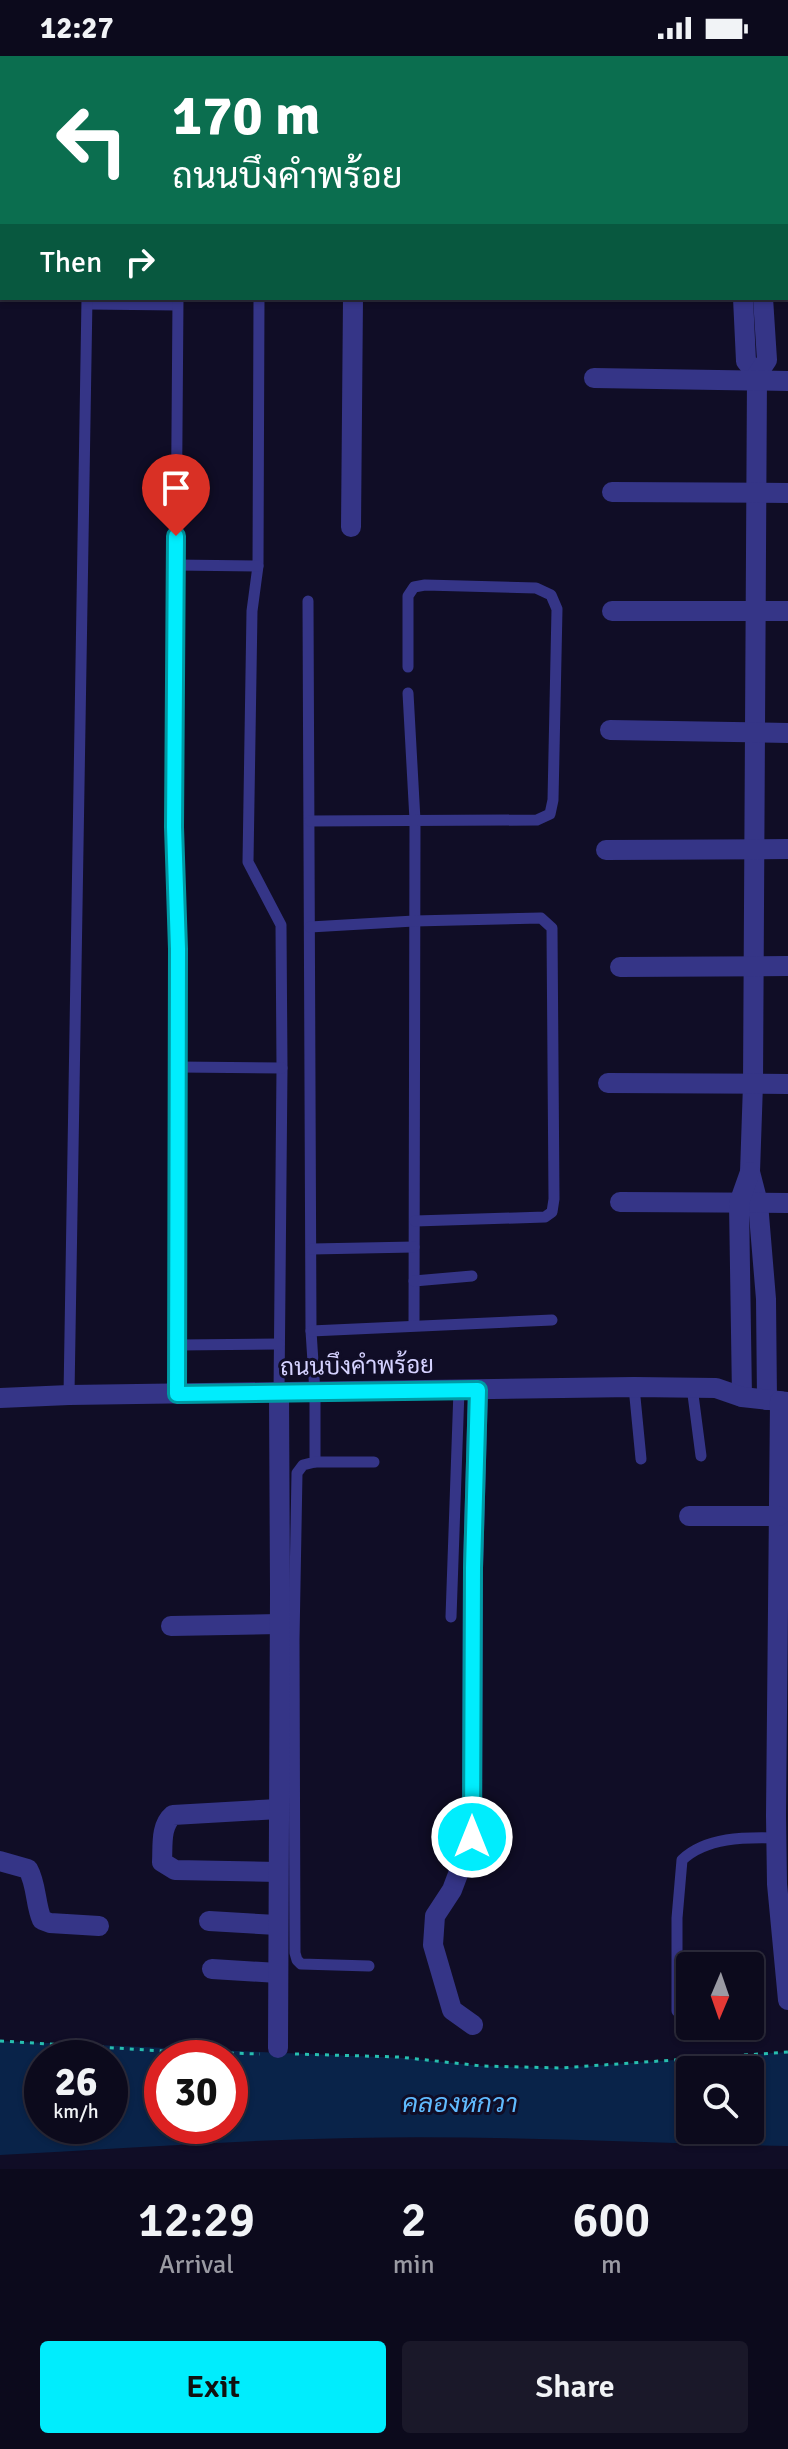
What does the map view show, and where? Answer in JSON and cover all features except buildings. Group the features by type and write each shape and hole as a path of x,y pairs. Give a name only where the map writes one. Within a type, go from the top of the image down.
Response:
{"street":[{"path":"351,527 353,300"},
{"path":"743,300 746,361 757,378"},
{"path":"742,1397 742,1301 753,1084 757,378 767,360 763,300"},
{"path":"594,378 757,378 788,381"},
{"path":"612,492 788,493"},
{"path":"612,611 788,611"},
{"path":"610,730 788,733"},
{"path":"606,850 788,849"},
{"path":"620,967 788,966"},
{"path":"608,1083 788,1084"},
{"path":"620,1202 788,1203"},
{"path":"748,1203 778,1377 777,1884 788,2000"},
{"path":"742,1301 766,1299"},
{"name":"ถนนบึงคำพร้อย","path":"716,1388 742,1376 778,1377"},
{"name":"ถนนบึงคำพร้อย","path":"0,1398 692,1387 716,1388 742,1397 778,1401"},
{"path":"469,1390 473,1568 472,1837 452,1890 435,1916 433,1945 452,2010 473,2025"},
{"path":"279,1394 277,1925 280,2052"},
{"path":"689,1516 779,1516"},
{"path":"171,1626 279,1624"},
{"path":"278,1809 173,1815 164,1826 162,1862 175,1870 278,1872"},
{"path":"0,1861 28,1869 34,1880 42,1920 99,1926"},
{"path":"209,1921 277,1925"},
{"path":"212,1969 278,1973"}],"lane":[{"path":"259,300 258,566 252,611 248,862 281,925 279,1394"},
{"path":"69,1395 87,301 178,302 174,827 178,1067 177,1394"},
{"path":"176,565 258,566"},
{"path":"310,821 537,820 550,814 553,800 557,609 551,595 536,588 414,587 408,596 408,667"},
{"path":"308,601 311,1331 315,1462"},
{"path":"408,693 415,820 414,1325"},
{"path":"310,927 541,918 552,928 552,1212 545,1217 415,1221"},
{"path":"178,1067 282,1068"},
{"path":"312,1249 414,1247"},
{"path":"414,1281 472,1276"},
{"path":"311,1331 552,1320"},
{"path":"177,1345 279,1344"},
{"path":"634,1387 641,1459"},
{"path":"692,1387 701,1456"},
{"path":"451,1617 469,1390"},
{"path":"369,1966 301,1964 295,1953 294,1640 297,1473 303,1465 315,1462 374,1462"},
{"path":"677,1952 682,1860 694,1849 723,1841 744,1837 777,1838"}],"path":[{"path":"0,2041 163,2051 399,2057 482,2066 560,2068 788,2052"}],"water":[{"path":"0,2041 24,2042 24,2144 128,2144 128,2046 144,2047 144,2144 207,2144 0,2155"},
{"name":"คลองหกวา","path":"248,2051 560,2068 676,2060 676,2143 406,2137 248,2142"},
{"path":"788,2052 788,2146 720,2144 764,2144 764,2056 731,2056"}],"route":[{"path":"176,536 177,1394 478,1390 473,1568 472,1837"}]}
